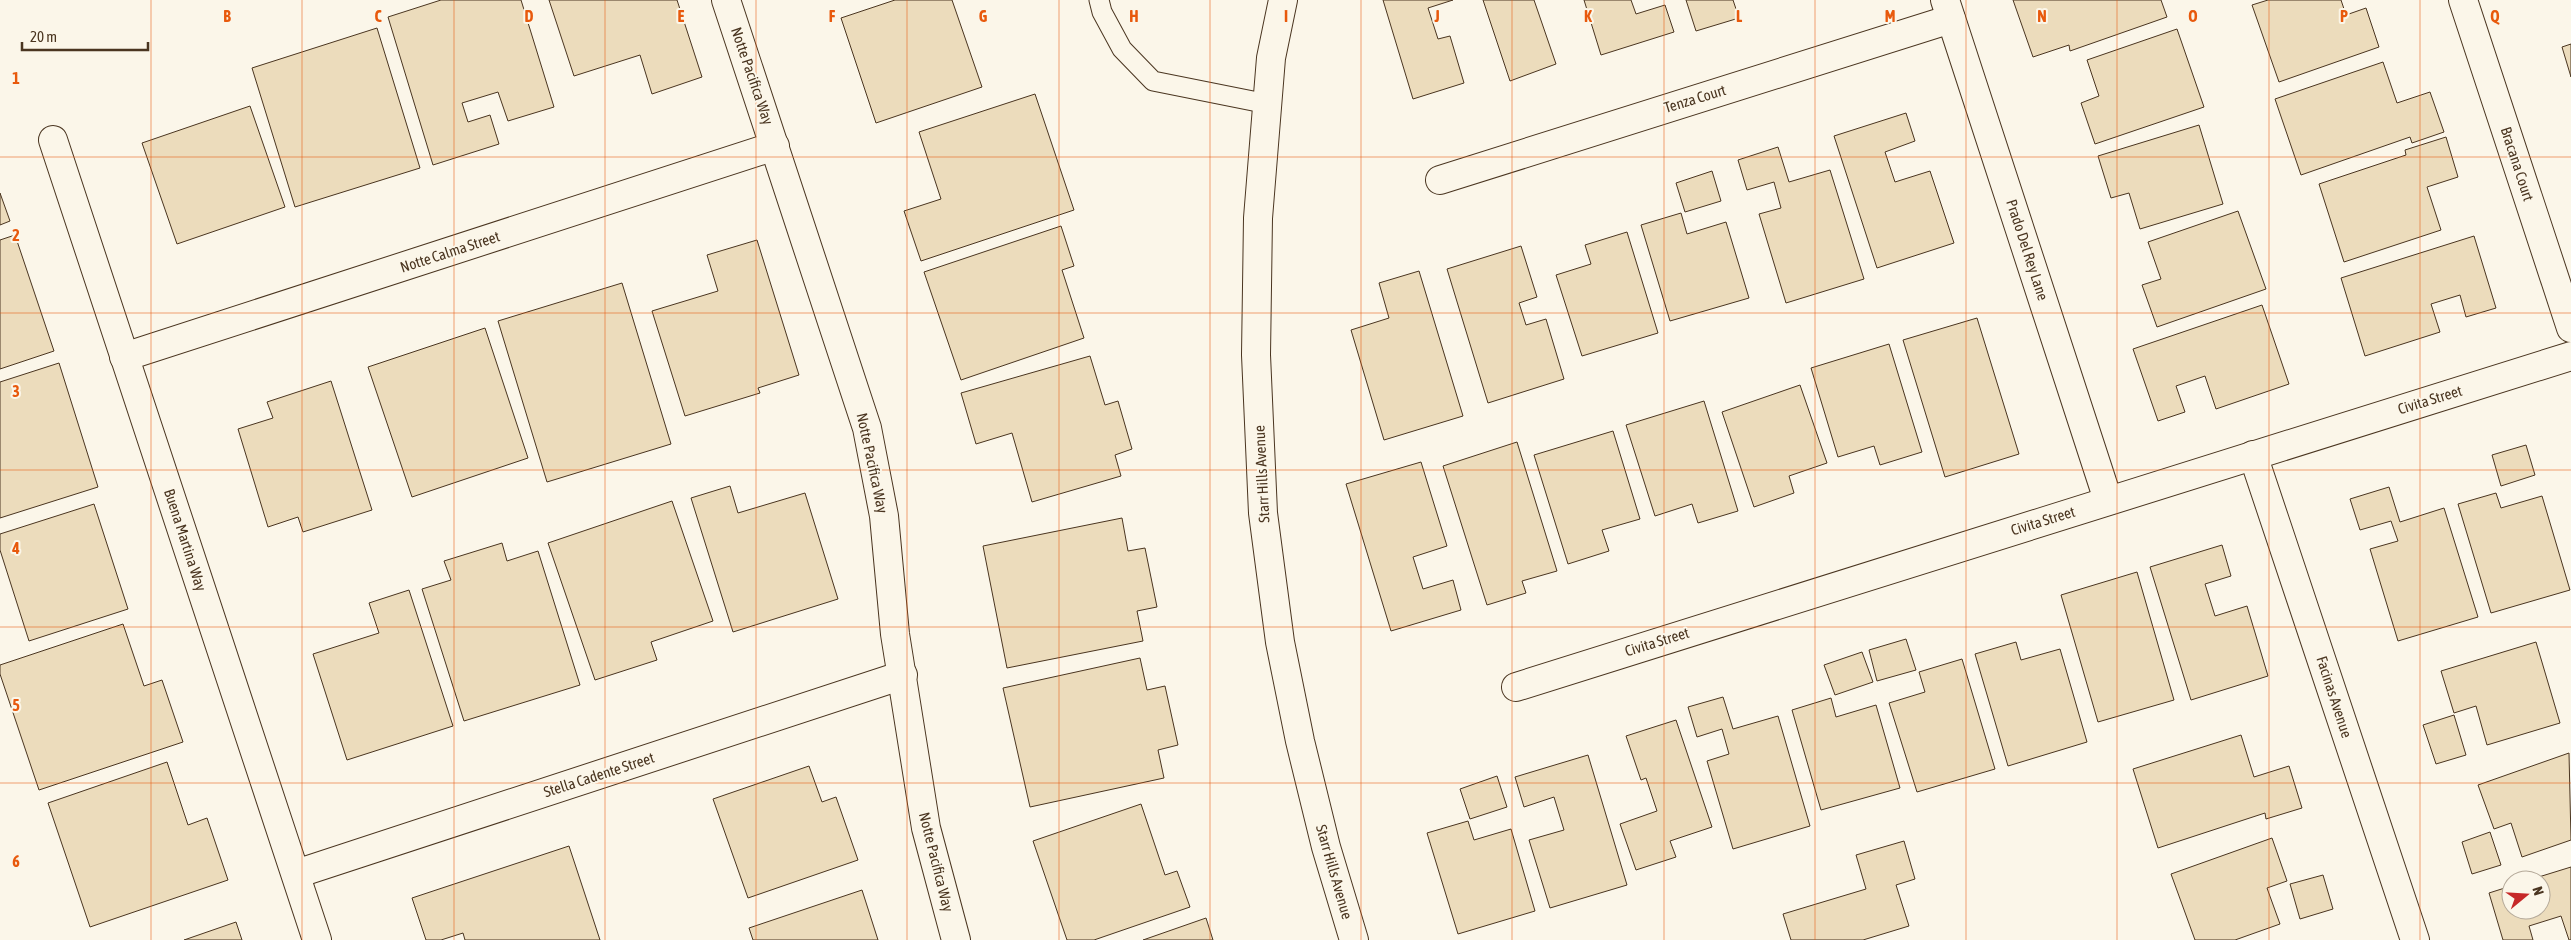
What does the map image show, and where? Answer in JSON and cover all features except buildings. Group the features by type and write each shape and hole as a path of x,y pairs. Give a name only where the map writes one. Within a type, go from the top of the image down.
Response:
{"street":[{"name":"Notte Pacifica Way","path":"726,0 867,428 884,516 895,634 926,828 956,940"},
{"name":"Starr Hills Avenue","path":"1283,0 1271,58 1258,218 1256,346 1263,513 1280,642 1300,741 1326,847 1354,940"},
{"name":"Bracana Court","path":"2463,0 2571,328"},
{"name":"Tenza Court","path":"1440,180 1948,10"},
{"name":"Prado Del Rey Lane","path":"1948,10 2108,500"},
{"name":"Buena Martina Way","path":"52,140 317,940"},
{"name":"Notte Calma Street","path":"124,357 775,146"},
{"name":"Civita Street","path":"1516,686 2571,356"},
{"name":"Facinas Avenue","path":"2253,455 2415,940"},
{"name":"Stella Cadente Street","path":"296,874 903,675"}],"lane":[{"path":"1099,0 1102,12 1122,48 1153,81 1268,104"}]}
